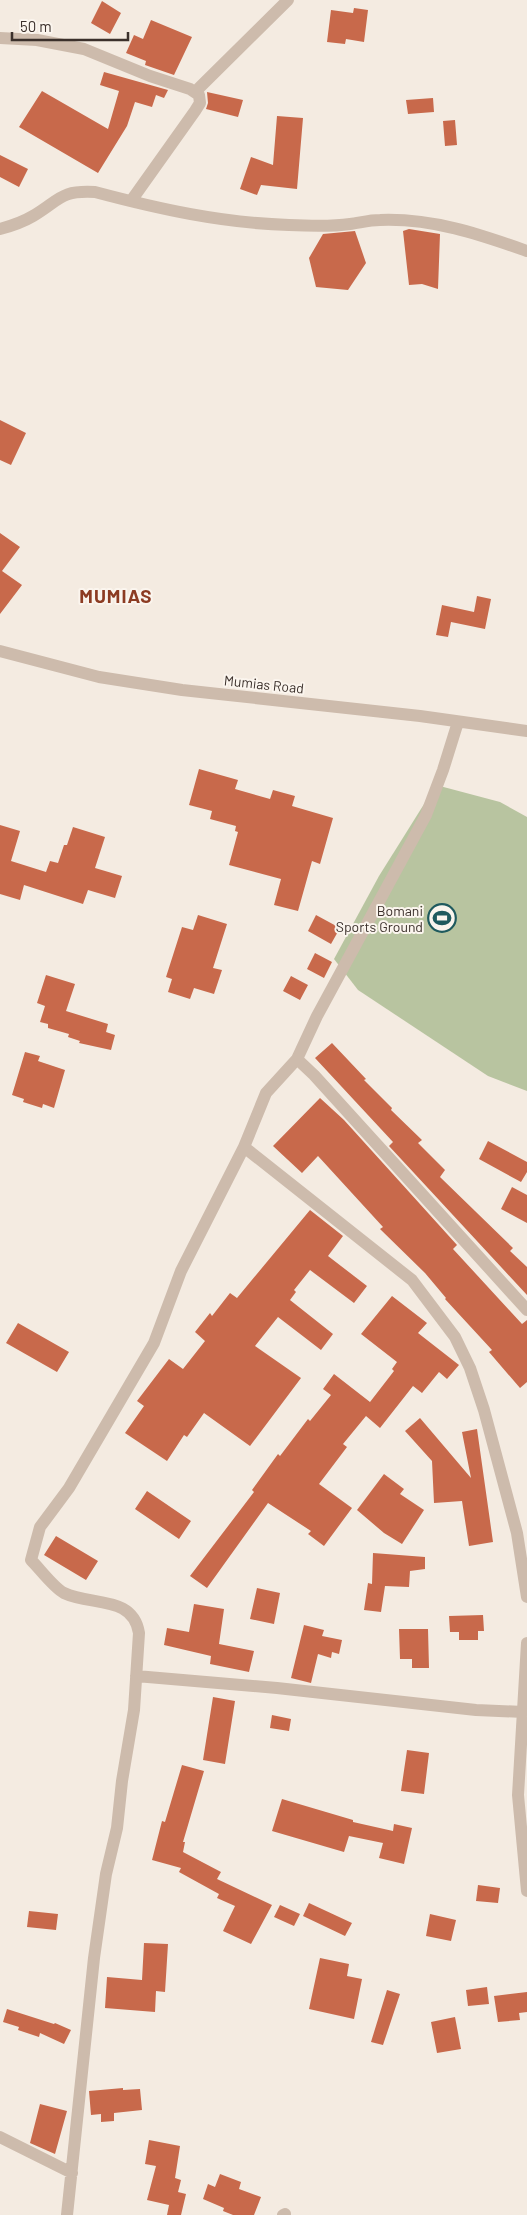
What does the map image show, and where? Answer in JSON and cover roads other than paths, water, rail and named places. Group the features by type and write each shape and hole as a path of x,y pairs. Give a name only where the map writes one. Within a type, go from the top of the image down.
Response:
{"street":[{"path":"195,92 288,0"},
{"path":"0,38 37,40 84,49 195,92 200,98 195,111 131,201"},
{"path":"0,229 32,216 61,195 72,192 95,192 169,212 244,222 348,225 379,220 441,225 471,231 527,251"},
{"name":"Mumias Road","path":"1,653 99,677 182,690 527,731"},
{"path":"72,2213 72,2174 94,1958 106,1874 117,1828 122,1781 134,1710 139,1633 137,1620 127,1609 63,1593 31,1560 40,1527 69,1488 154,1343 180,1270 244,1146 266,1093 297,1059 317,1016 426,815 458,722"},
{"path":"297,1059 314,1075 527,1310"},
{"path":"244,1146 412,1280 455,1337 470,1368 484,1410 517,1532 527,1597"},
{"path":"527,1643 518,1795 527,1891"},
{"path":"136,1676 278,1688 476,1710 522,1712"},
{"path":"0,2137 72,2174"}],"place":[{"name":"Bomani Sports Ground","path":"442,918"}],"district":[{"name":"MUMIAS","path":"116,595"}]}
